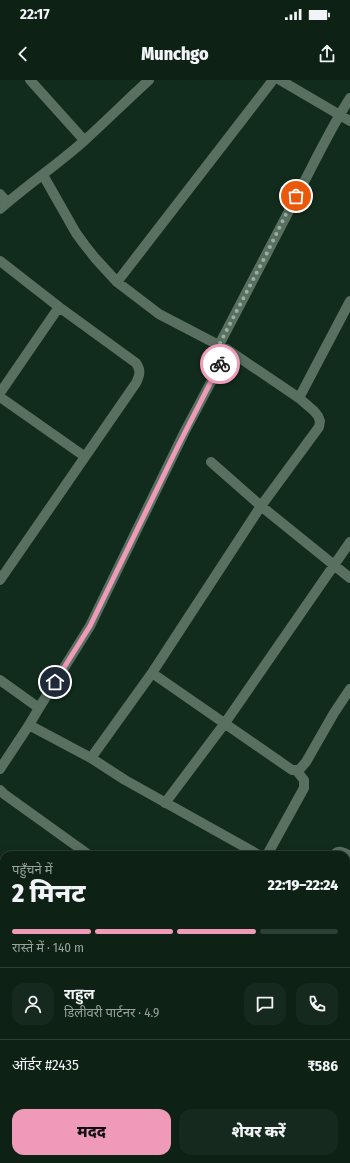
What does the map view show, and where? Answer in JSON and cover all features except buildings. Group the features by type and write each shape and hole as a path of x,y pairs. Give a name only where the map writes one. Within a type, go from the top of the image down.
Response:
{"street":[{"path":"30,80 84,140"},
{"path":"0,194 4,206 84,140 149,80"},
{"path":"118,282 273,80"},
{"path":"280,80 350,121"},
{"path":"0,769 90,626 181,438 285,216 339,115 350,98"},
{"path":"43,175 76,233 95,258 118,282 159,314 223,348 299,398 314,411 320,421 319,427 261,506 152,673 91,758"},
{"path":"0,261 59,307 136,363 140,371 140,376 136,382 0,580"},
{"path":"299,398 350,301"},
{"path":"0,393 59,307"},
{"path":"0,397 84,456"},
{"path":"211,462 261,506 350,578"},
{"path":"165,803 224,723 350,542"},
{"path":"152,673 289,768 296,770 300,770 306,762 334,713 350,689"},
{"path":"0,680 39,708"},
{"path":"29,725 91,758 125,780 252,851"},
{"path":"269,851 304,788 304,780 296,770"},
{"path":"0,790 83,851"}],"way so far":[{"path":"220,364 228,350 219,345 296,196"}],"route":[{"path":"55,682 90,626 154,494 220,364"}]}
